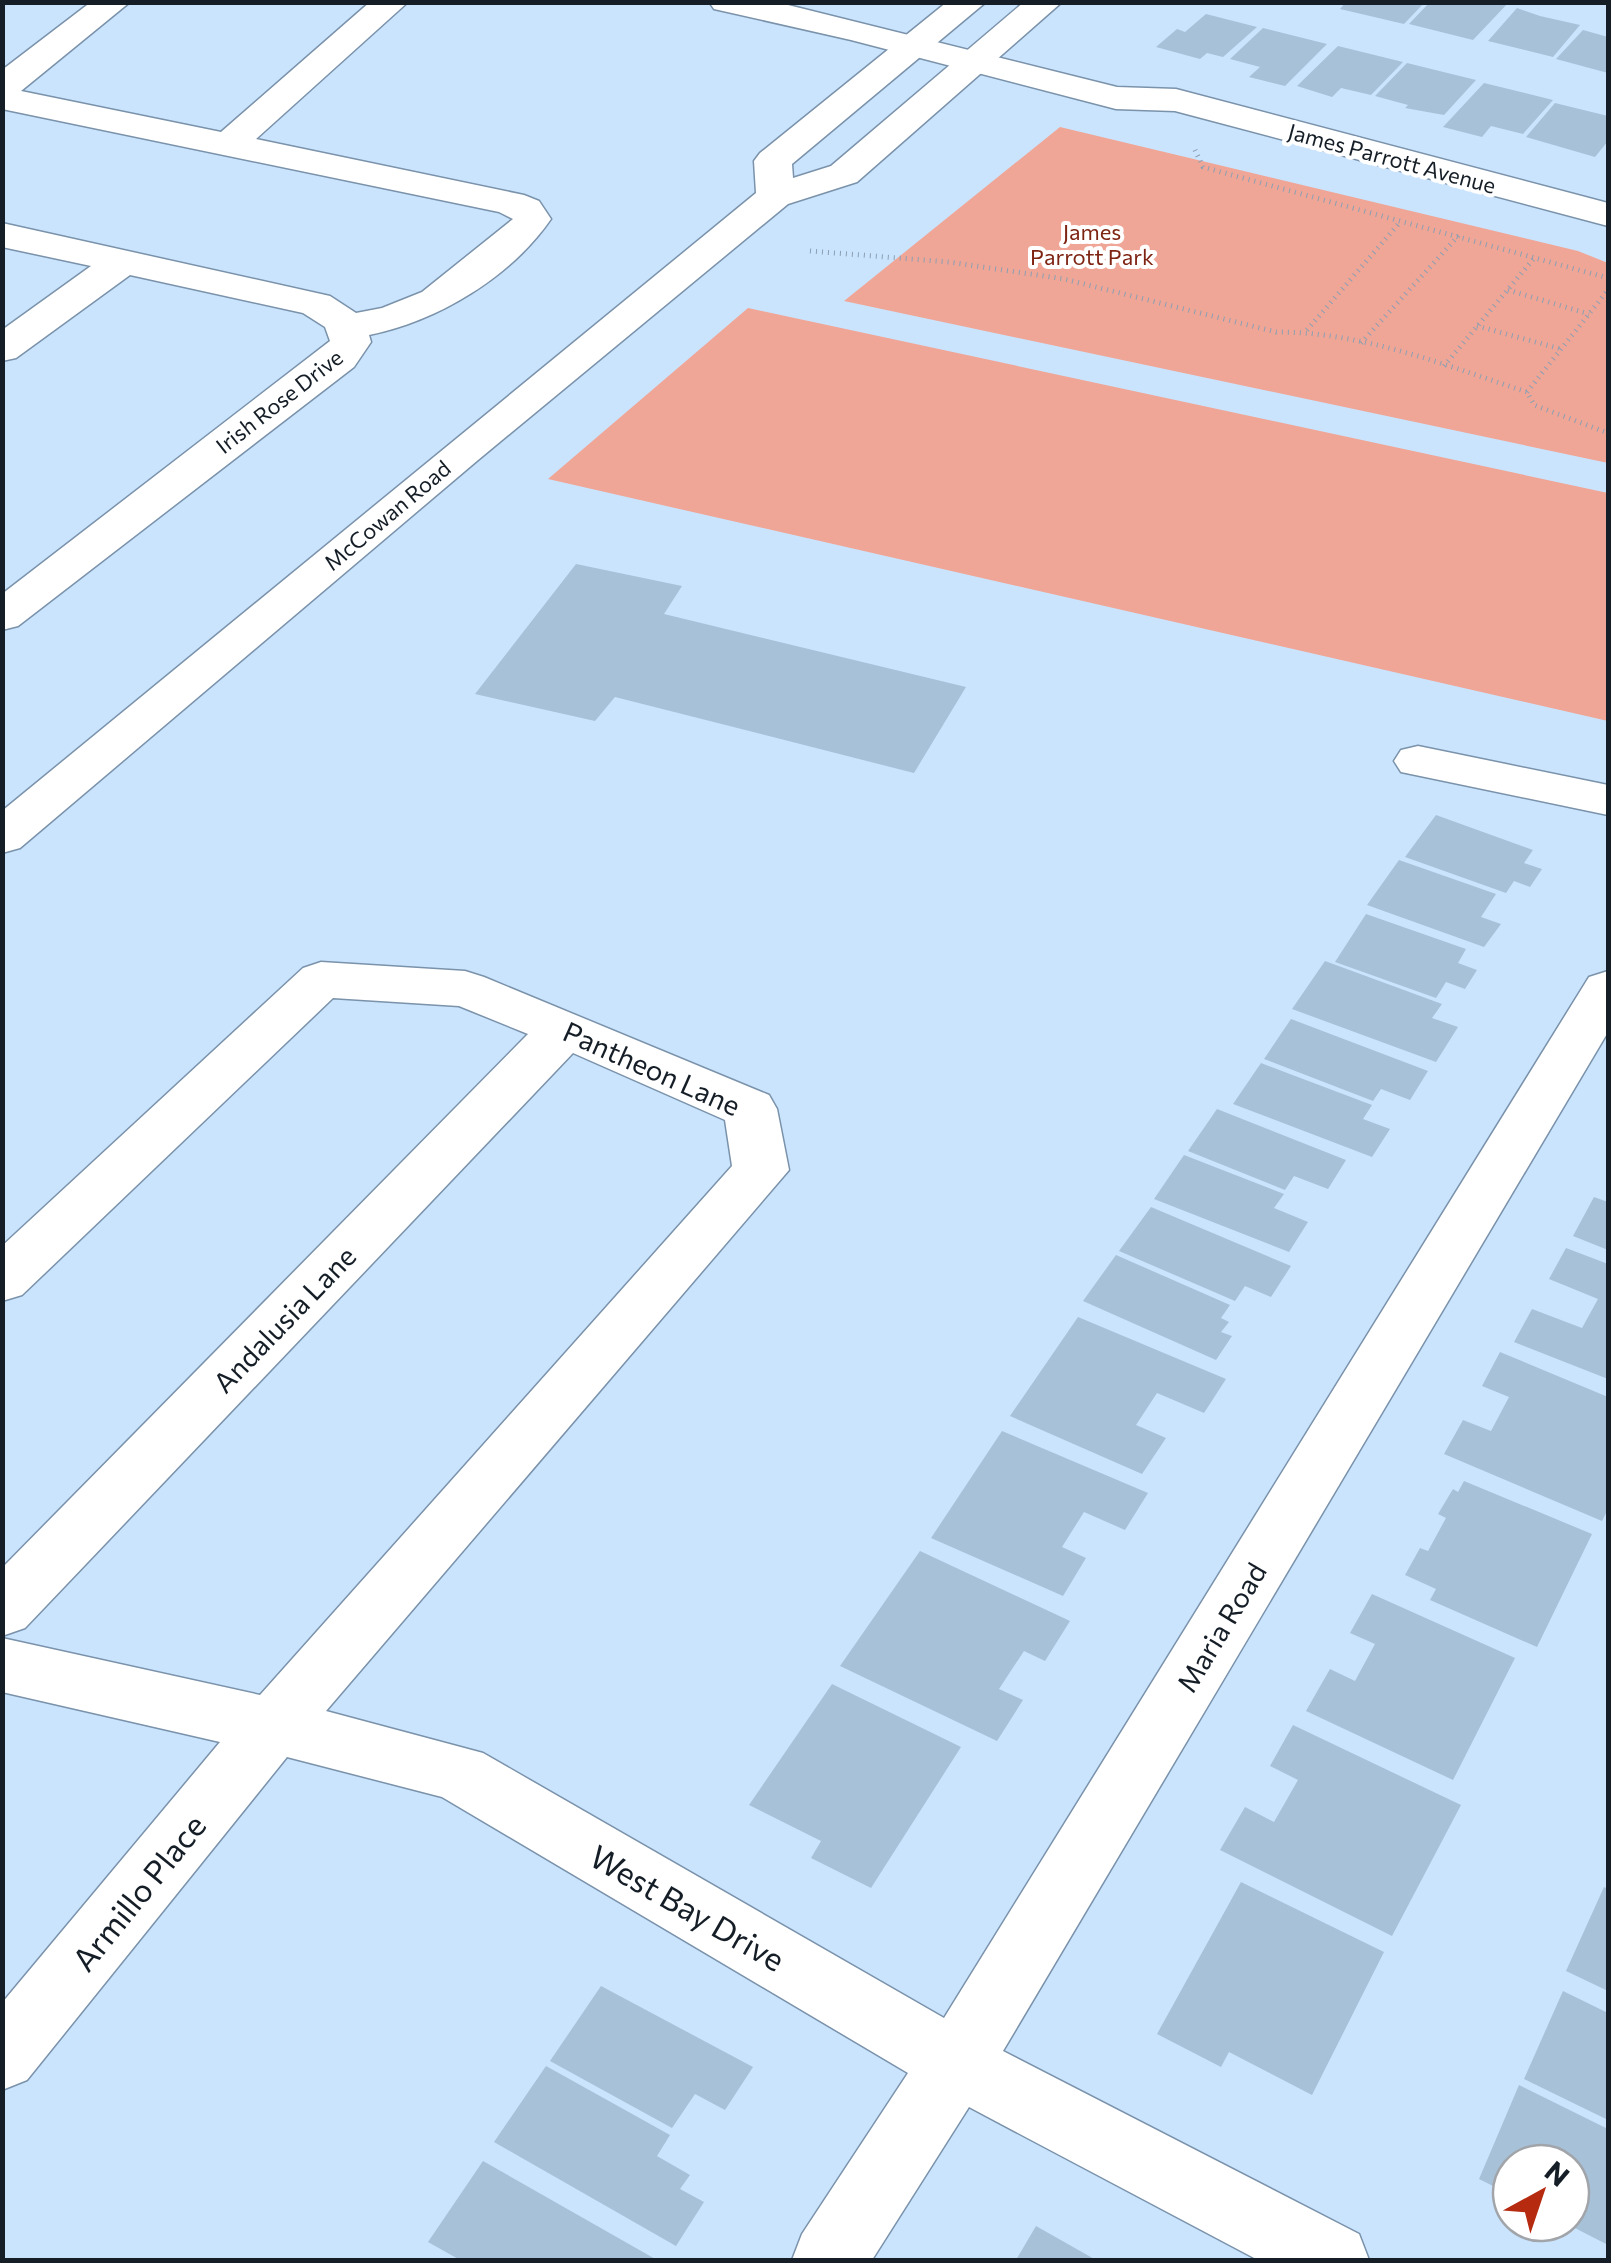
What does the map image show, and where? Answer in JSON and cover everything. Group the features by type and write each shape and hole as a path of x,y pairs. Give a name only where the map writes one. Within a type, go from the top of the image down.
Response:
{"street":[{"path":"2,88 113,2"},
{"path":"228,145 391,2"},
{"path":"726,2 928,35"},
{"path":"845,2 928,35"},
{"path":"775,196 773,161 968,2"},
{"name":"McCowan Road","path":"2,838 463,451 775,196 844,174 1045,2"},
{"name":"James Parrott Avenue","path":"928,35 989,51 1116,98 1176,100 1608,215"},
{"path":"2,98 510,204 532,219 522,232 436,300 393,318 348,327"},
{"name":"Irish Rose Drive","path":"2,236 316,304 348,327 351,342 340,358 2,616"},
{"path":"2,349 122,262"},
{"path":"1418,761 1608,800"},
{"name":"Pantheon Lane","path":"2,1280 321,980 465,989 566,1028 750,1109 761,1170 272,1726"},
{"name":"Maria Road","path":"829,2260 956,2063 1608,989"},
{"name":"Andalusia Lane","path":"2,1610 566,1028"},
{"name":"West Bay Drive","path":"2,1664 459,1774 956,2063 1332,2260"},
{"name":"Armillo Place","path":"2,2058 272,1726"}],"path":[{"path":"1192,144 1203,166 1608,278"},
{"path":"1306,330 1401,221"},
{"path":"1361,343 1458,235"},
{"path":"810,251 949,262 1064,279 1276,332 1306,330 1527,392 1534,405 1608,432"},
{"path":"1444,366 1535,256"},
{"path":"1508,290 1590,314"},
{"path":"1527,392 1608,290"},
{"path":"1477,326 1561,349"}],"green space":[{"name":"James Parrott Park","path":"1060,127 1578,251 1608,263 1608,463 844,301"},
{"path":"748,308 1608,493 1608,721 548,479"}],"building":[{"path":"1346,2 1425,2 1404,24 1340,9"},
{"path":"1430,2 1509,2 1473,40 1409,24"},
{"path":"1517,8 1580,25 1553,57 1488,41"},
{"path":"1206,14 1257,27 1223,57 1207,53 1200,59 1156,47 1177,29 1185,32"},
{"path":"1263,28 1327,44 1285,86 1249,77 1260,67 1230,59"},
{"path":"1583,30 1608,37 1608,73 1556,59"},
{"path":"1338,46 1403,62 1371,95 1341,88 1332,97 1297,86"},
{"path":"1407,63 1476,80 1444,115 1405,108 1408,105 1375,96"},
{"path":"1484,83 1553,100 1523,134 1491,126 1482,137 1443,127"},
{"path":"1555,103 1608,116 1608,141 1595,157 1526,137"},
{"path":"576,564 682,586 664,614 966,687 914,773 615,697 595,721 475,694"},
{"path":"1436,815 1533,850 1524,863 1542,869 1530,887 1514,881 1506,893 1405,857"},
{"path":"1399,860 1496,894 1481,917 1501,924 1484,947 1367,905"},
{"path":"1366,914 1466,949 1458,963 1477,970 1465,989 1446,982 1436,998 1335,962"},
{"path":"1325,961 1442,1004 1432,1018 1458,1027 1436,1062 1292,1009"},
{"path":"1291,1019 1428,1071 1410,1100 1381,1089 1373,1101 1264,1059"},
{"path":"1261,1063 1372,1105 1363,1119 1390,1129 1372,1157 1233,1104"},
{"path":"1217,1109 1346,1160 1328,1189 1294,1176 1285,1190 1188,1151"},
{"path":"1184,1155 1284,1194 1274,1208 1308,1222 1289,1252 1154,1199"},
{"path":"1594,1197 1608,1202 1608,1250 1573,1236"},
{"path":"1151,1207 1291,1266 1271,1297 1245,1286 1235,1301 1119,1251"},
{"path":"1566,1248 1608,1264 1608,1379 1514,1342 1532,1309 1582,1328 1598,1299 1549,1279"},
{"path":"1116,1255 1230,1305 1221,1318 1229,1322 1221,1332 1232,1336 1216,1360 1083,1301"},
{"path":"1078,1317 1226,1379 1204,1413 1157,1393 1136,1425 1166,1438 1142,1474 1010,1416"},
{"path":"1500,1352 1608,1397 1608,1509 1602,1521 1444,1454 1463,1420 1491,1431 1509,1397 1482,1386"},
{"path":"1002,1431 1148,1493 1125,1530 1084,1512 1062,1547 1086,1558 1063,1596 931,1538"},
{"path":"1464,1481 1592,1534 1537,1647 1430,1600 1436,1589 1405,1575 1420,1548 1428,1551 1446,1518 1438,1514 1453,1489 1458,1492"},
{"path":"920,1551 1070,1621 1045,1661 1024,1651 999,1689 1023,1700 997,1741 840,1666"},
{"path":"1372,1594 1515,1658 1453,1780 1306,1711 1330,1669 1355,1681 1375,1644 1350,1633"},
{"path":"832,1684 961,1747 871,1888 811,1858 821,1841 749,1805"},
{"path":"1293,1725 1461,1805 1392,1936 1220,1850 1245,1807 1274,1822 1298,1780 1270,1766"},
{"path":"1241,1882 1384,1952 1312,2095 1229,2052 1221,2067 1157,2034"},
{"path":"1604,1887 1608,1889 1608,1991 1566,1971"},
{"path":"601,1986 753,2067 725,2110 695,2094 672,2128 550,2061"},
{"path":"1563,1991 1608,2013 1608,2120 1524,2079"},
{"path":"546,2066 670,2135 657,2156 690,2175 680,2189 704,2202 676,2246 494,2142"},
{"path":"1519,2085 1608,2129 1608,2245 1591,2236 1591,2143 1494,2143"},
{"path":"1491,2151 1491,2185 1479,2179"},
{"path":"483,2161 657,2260 460,2260 428,2242"},
{"path":"1036,2226 1096,2260 1016,2260"}]}
